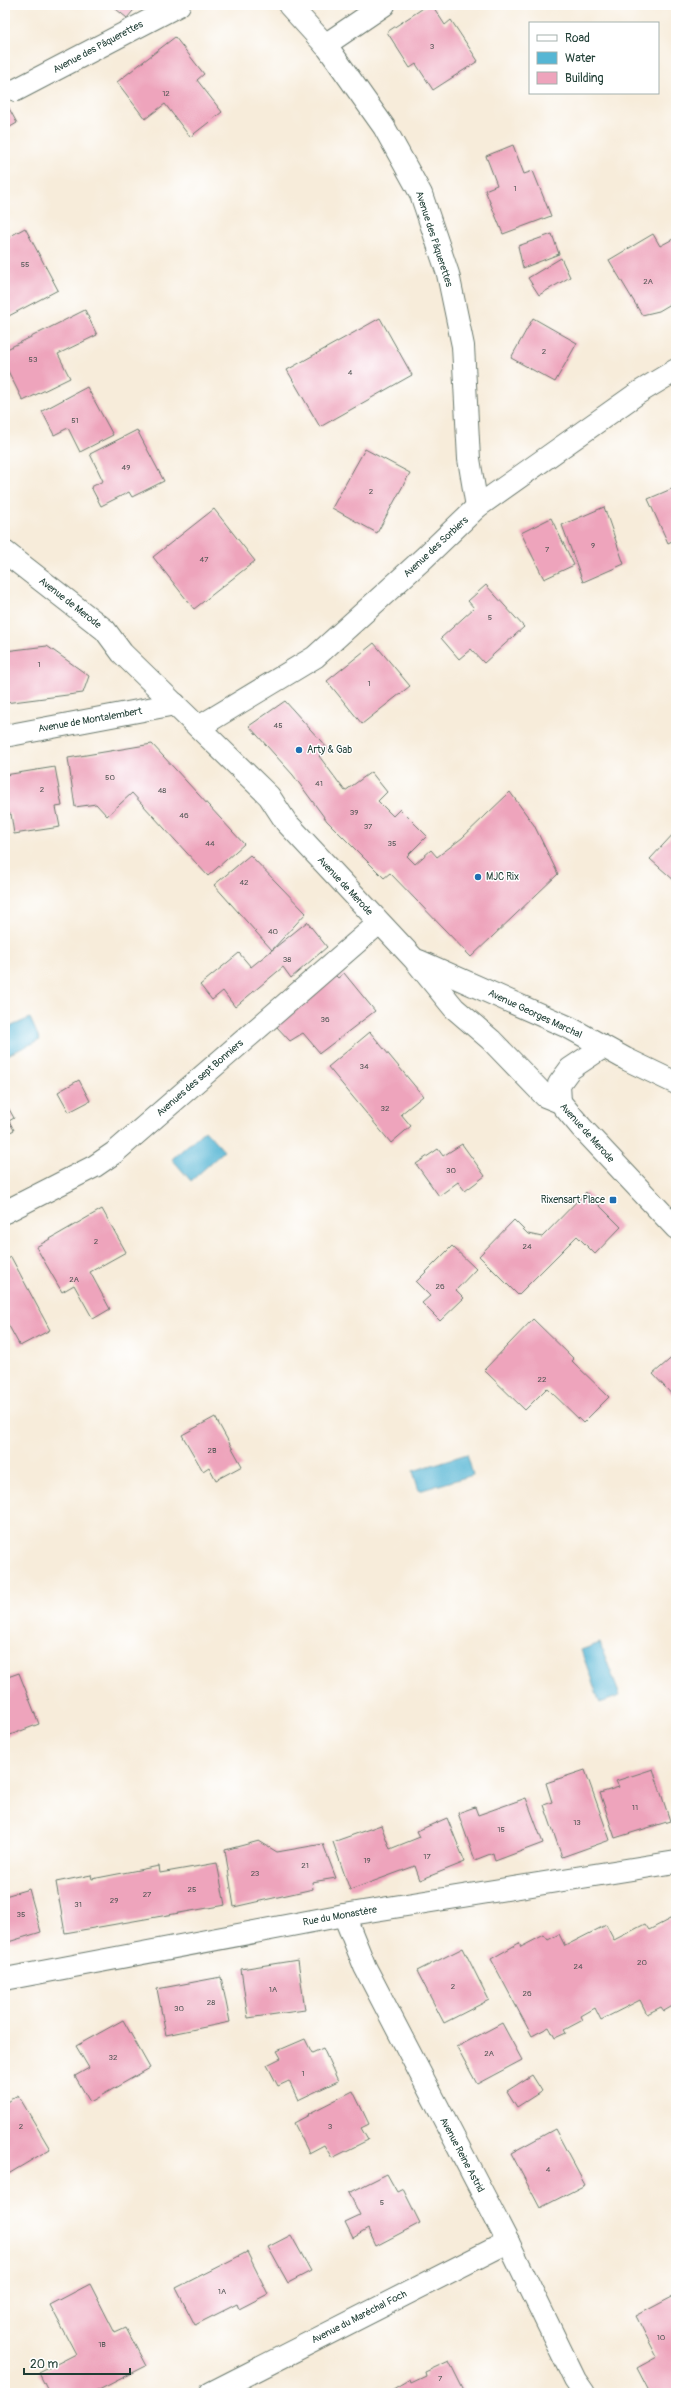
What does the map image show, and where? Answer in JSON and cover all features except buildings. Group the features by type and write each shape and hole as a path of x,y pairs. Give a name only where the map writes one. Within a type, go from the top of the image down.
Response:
{"street":[{"name":"Avenue des Pâquerettes","path":"16,90 179,5"},
{"name":"Avenue des Pâquerettes","path":"289,5 326,45 384,127 421,194 448,274 463,346 469,459 477,507"},
{"path":"326,45 384,5"},
{"name":"Avenue des Sorbiers","path":"199,727 315,657 477,507 638,393 676,370"},
{"name":"Avenue de Merode","path":"5,552 105,630 122,654 269,796 286,822 414,959 454,1008 491,1040 546,1096 560,1102 581,1128 676,1228"},
{"name":"Avenue de Montalembert","path":"5,736 175,704"},
{"name":"Avenues des sept Bonniers","path":"5,1212 95,1166 114,1153 379,923"},
{"name":"Avenue Georges Marchal","path":"414,959 570,1028 603,1047 676,1083"},
{"path":"560,1102 559,1084 570,1069 603,1047"},
{"name":"Rue du Monastère","path":"5,1979 344,1915 676,1862"},
{"name":"Avenue Reine Astrid","path":"344,1915 364,1967 508,2242 575,2380 584,2393"},
{"name":"Avenue du Maréchal Foch","path":"211,2393 508,2242"}],"water":[{"path":"30,1018 40,1040 5,1056 5,1029"},
{"path":"205,1130 224,1151 191,1181 172,1159"},
{"path":"467,1454 473,1475 419,1491 413,1471"},
{"path":"600,1643 620,1696 600,1703 581,1650"}],"place":[{"name":"Arty & Gab","path":"299,750"},
{"name":"MJC Rix","path":"478,877"},
{"name":"Rixensart Place","path":"613,1200"}]}
